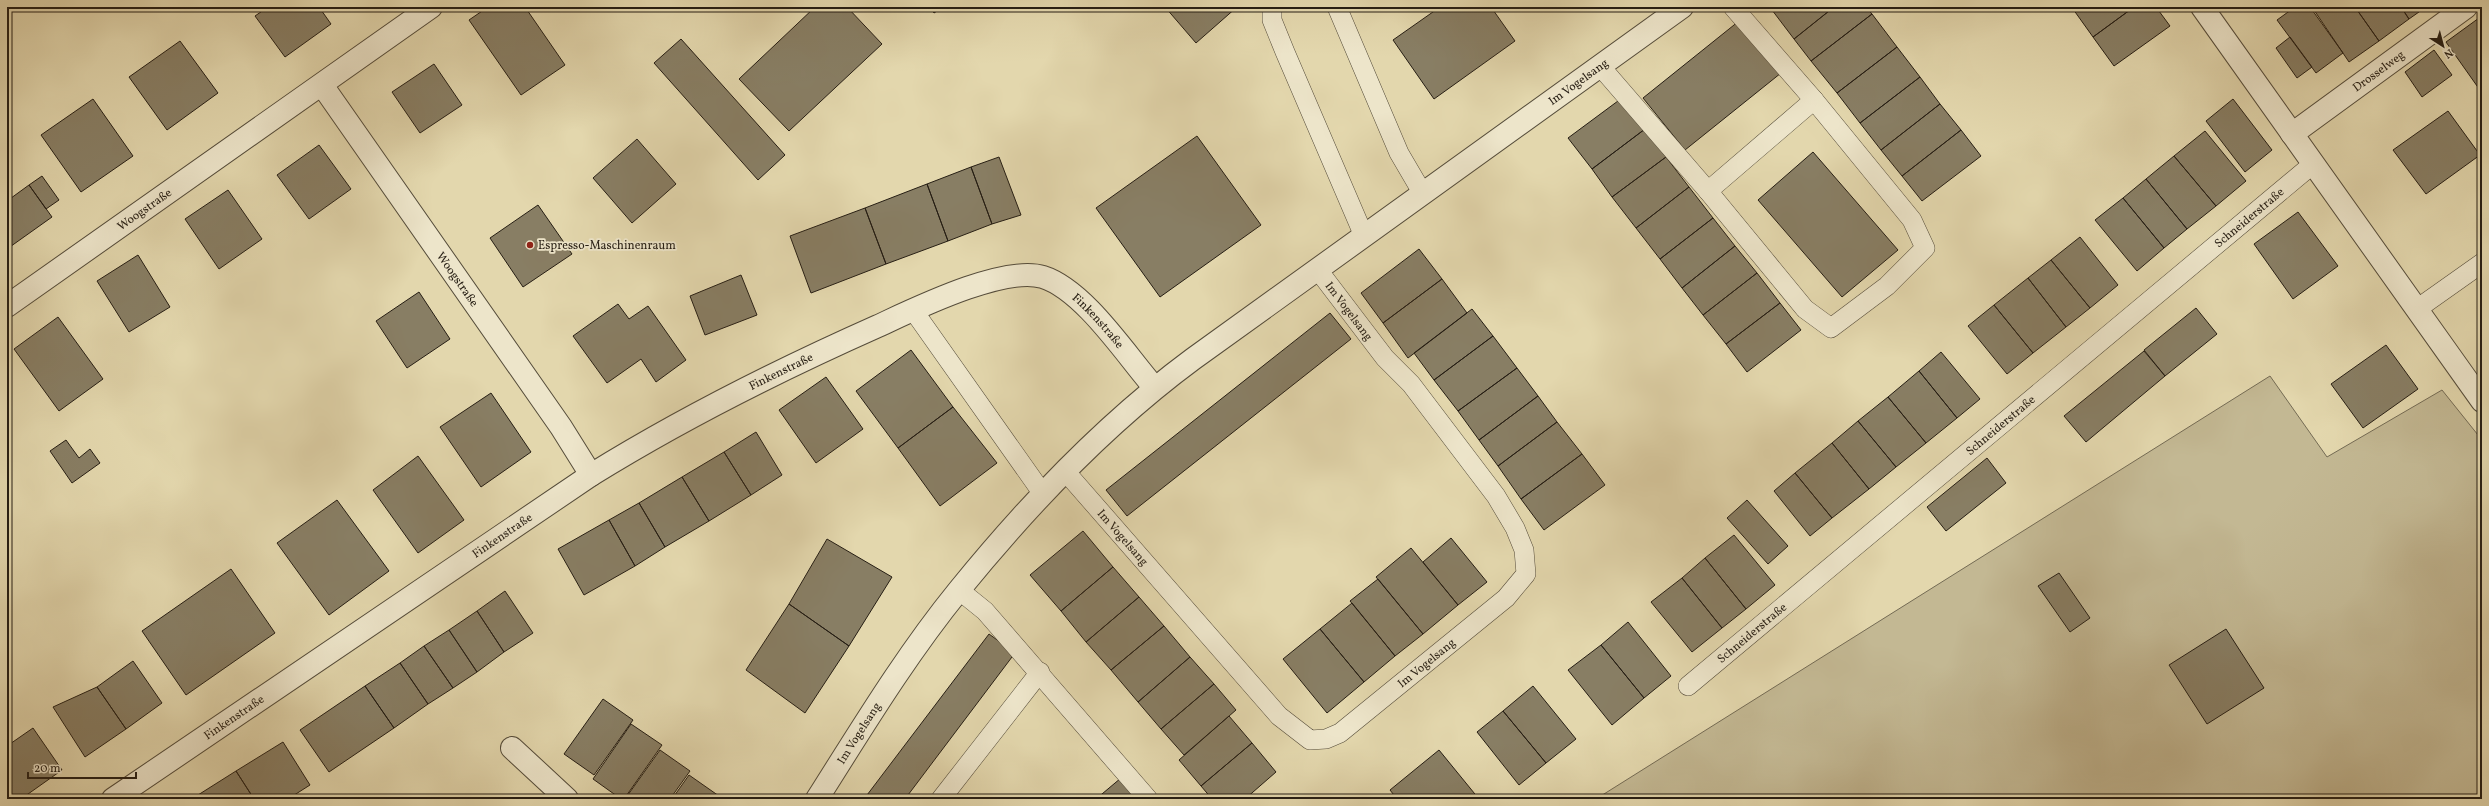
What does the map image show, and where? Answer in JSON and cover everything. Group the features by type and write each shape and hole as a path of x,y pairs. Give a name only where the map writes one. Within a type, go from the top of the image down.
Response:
{"street":[{"name":"Woogstraße","path":"7,306 431,7"},
{"name":"Im Vogelsang","path":"817,799 866,722 959,590 1065,471 1154,388 1682,7"},
{"name":"Drosselweg","path":"2292,134 2466,7"},
{"path":"2208,9 2292,134 2482,401"},
{"name":"Woogstraße","path":"322,85 562,427 591,475"},
{"name":"Finkenstraße","path":"112,799 591,475 669,428 754,384 913,310 998,278 1022,275 1042,277 1065,289 1090,311 1154,388"},
{"path":"512,748 567,799"}],"lane":[{"path":"1272,7 1272,20 1364,236"},
{"path":"1338,7 1399,153 1423,194"},
{"path":"1600,66 1708,191 1805,309 1831,328 1887,286 1925,248 1912,220 1814,100 1733,7"},
{"path":"1708,191 1814,100"},
{"name":"Schneiderstraße","path":"1688,686 2313,164"},
{"path":"2417,309 2482,263"},
{"name":"Im Vogelsang","path":"1065,471 1279,716 1310,740 1326,739 1340,732 1506,598 1526,574 1524,550 1515,528 1496,496 1411,384 1385,358 1318,270"},
{"path":"913,310 1043,494"},
{"path":"959,590 985,611 1040,672 1148,799"},
{"path":"940,799 1040,672"}],"shaded area":[{"path":"2270,376 2327,457 2442,390 2482,440 2482,799 1596,799"}],"building":[{"path":"268,7 319,7 331,24 285,57 255,16"},
{"path":"488,7 525,7 565,65 521,95 469,20"},
{"path":"815,7 847,7 882,44 789,131 739,79"},
{"path":"930,7 943,7 934,13"},
{"path":"1165,7 1237,7 1196,43"},
{"path":"1440,7 1491,7 1515,41 1434,99 1393,40"},
{"path":"1776,7 1834,7 1794,39 1772,10"},
{"path":"1834,7 1866,7 1872,14 1811,61 1794,39"},
{"path":"2076,7 2134,7 2093,37 2073,9"},
{"path":"2134,7 2156,7 2170,26 2114,66 2093,37"},
{"path":"2295,7 2310,7 2343,53 2316,73 2277,20"},
{"path":"2312,7 2355,7 2379,41 2349,62"},
{"path":"2355,7 2401,7 2409,19 2379,41"},
{"path":"2401,7 2426,7 2409,19"},
{"path":"1872,14 1897,47 1837,93 1811,61"},
{"path":"2479,18 2482,22 2482,93 2446,42"},
{"path":"1739,21 1781,73 1685,150 1643,98"},
{"path":"2290,37 2312,67 2297,78 2276,48"},
{"path":"681,39 785,155 758,180 654,63"},
{"path":"180,41 218,93 167,130 129,77"},
{"path":"1897,47 1920,77 1860,123 1837,93"},
{"path":"2434,50 2452,75 2422,97 2405,72"},
{"path":"434,64 462,105 420,133 392,92"},
{"path":"1920,77 1940,104 1881,150 1860,123"},
{"path":"1622,98 1645,129 1592,169 1568,138"},
{"path":"93,99 133,156 81,192 41,135"},
{"path":"2233,99 2272,150 2245,172 2206,121"},
{"path":"1940,104 1961,130 1902,176 1881,150"},
{"path":"2448,111 2480,155 2426,194 2393,150"},
{"path":"1645,129 1666,157 1612,197 1592,169"},
{"path":"1961,130 1981,156 1922,201 1902,176"},
{"path":"2205,131 2246,181 2216,206 2174,156"},
{"path":"1197,136 1261,225 1160,297 1096,208"},
{"path":"637,139 676,184 632,223 593,178"},
{"path":"319,145 351,189 309,219 277,175"},
{"path":"1813,152 1898,250 1842,297 1758,200"},
{"path":"2174,156 2216,206 2187,229 2146,179"},
{"path":"999,157 1021,215 992,224 971,167"},
{"path":"1666,157 1689,187 1636,228 1612,197"},
{"path":"971,167 992,224 948,241 927,184"},
{"path":"42,176 59,200 46,209 29,185"},
{"path":"2146,179 2187,229 2164,248 2123,198"},
{"path":"927,184 948,241 886,264 865,208"},
{"path":"29,185 52,217 7,249 7,201"},
{"path":"1689,187 1713,218 1660,259 1636,228"},
{"path":"228,190 262,239 219,269 185,219"},
{"path":"2123,198 2164,248 2137,271 2095,220"},
{"path":"538,205 572,254 523,287 490,238"},
{"path":"865,208 886,264 811,293 790,236"},
{"path":"2298,212 2338,266 2293,299 2254,244"},
{"path":"1713,218 1735,246 1682,288 1660,259"},
{"path":"2080,237 2118,285 2090,308 2051,260"},
{"path":"1735,246 1757,273 1703,315 1682,288"},
{"path":"1419,249 1442,279 1383,323 1361,293"},
{"path":"138,255 170,307 129,332 97,281"},
{"path":"2051,260 2090,308 2066,327 2028,278"},
{"path":"1757,273 1780,303 1726,344 1703,315"},
{"path":"741,275 757,315 705,335 690,296"},
{"path":"2028,278 2066,327 2033,353 1994,305"},
{"path":"1442,279 1467,313 1408,358 1383,323"},
{"path":"419,292 450,339 407,368 376,321"},
{"path":"1780,303 1801,330 1747,372 1726,344"},
{"path":"618,304 629,319 648,306 686,360 656,382 641,359 607,383 573,336"},
{"path":"1994,305 2033,353 2007,374 1968,326"},
{"path":"2196,308 2217,334 2165,376 2144,350"},
{"path":"1472,309 1493,336 1434,380 1414,353"},
{"path":"1330,313 1351,339 1127,516 1106,490"},
{"path":"58,317 103,379 59,411 14,349"},
{"path":"1493,336 1517,368 1458,411 1434,380"},
{"path":"2386,345 2418,389 2363,428 2331,384"},
{"path":"911,350 953,407 898,448 856,391"},
{"path":"2144,351 2165,376 2086,442 2064,416"},
{"path":"1941,352 1980,399 1957,418 1919,371"},
{"path":"1517,368 1538,396 1479,440 1458,411"},
{"path":"1919,371 1957,418 1926,443 1888,397"},
{"path":"826,377 863,429 816,463 779,410"},
{"path":"491,393 531,452 481,487 440,427"},
{"path":"1538,396 1557,422 1498,466 1479,440"},
{"path":"1888,397 1926,443 1896,467 1858,421"},
{"path":"953,407 997,463 940,506 898,448"},
{"path":"1858,421 1896,467 1869,489 1832,443"},
{"path":"1557,422 1582,454 1521,499 1498,466"},
{"path":"756,432 782,475 751,495 724,452"},
{"path":"66,440 79,458 90,449 100,463 72,483 50,451"},
{"path":"1832,443 1869,489 1832,518 1795,473"},
{"path":"724,452 751,495 709,521 682,477"},
{"path":"1582,454 1605,485 1544,530 1521,499"},
{"path":"418,456 464,520 418,553 373,490"},
{"path":"1987,458 2006,483 1946,531 1927,507"},
{"path":"1795,473 1832,518 1810,536 1774,491"},
{"path":"682,477 709,521 665,547 639,503"},
{"path":"337,500 389,571 329,615 277,543"},
{"path":"1747,500 1788,546 1768,564 1727,518"},
{"path":"639,503 665,547 635,566 609,520"},
{"path":"609,520 635,566 584,595 558,549"},
{"path":"1083,531 1113,567 1061,611 1030,575"},
{"path":"1734,535 1775,585 1746,609 1705,558"},
{"path":"1451,538 1487,582 1458,605 1423,562"},
{"path":"827,539 892,577 849,646 789,604"},
{"path":"1411,548 1458,605 1423,634 1376,577"},
{"path":"1705,558 1746,609 1722,628 1682,578"},
{"path":"1113,567 1139,597 1086,642 1061,611"},
{"path":"231,569 275,633 186,695 142,631"},
{"path":"2059,573 2090,618 2070,632 2038,586"},
{"path":"1682,578 1722,628 1692,652 1651,602"},
{"path":"1378,579 1423,634 1395,656 1350,601"},
{"path":"505,591 533,633 504,652 477,611"},
{"path":"1139,597 1164,626 1111,670 1086,642"},
{"path":"1352,603 1395,656 1364,682 1320,629"},
{"path":"789,604 849,646 805,713 746,670"},
{"path":"477,611 504,652 477,672 449,630"},
{"path":"1628,622 1671,676 1644,698 1601,645"},
{"path":"1164,626 1190,657 1138,702 1111,670"},
{"path":"1320,629 1364,682 1327,713 1283,659"},
{"path":"2226,629 2264,688 2207,724 2169,665"},
{"path":"449,630 477,672 453,688 424,646"},
{"path":"989,634 1015,653 905,799 864,799"},
{"path":"1601,645 1644,698 1612,725 1568,670"},
{"path":"424,646 453,688 428,704 400,663"},
{"path":"1190,657 1214,684 1161,729 1138,702"},
{"path":"133,661 162,703 126,729 97,687"},
{"path":"400,663 428,704 394,728 365,686"},
{"path":"1214,684 1236,710 1184,755 1161,729"},
{"path":"365,686 394,728 329,772 300,730"},
{"path":"1533,686 1576,739 1546,763 1503,711"},
{"path":"97,687 126,729 85,757 53,707"},
{"path":"603,699 633,720 594,775 564,754"},
{"path":"1503,711 1546,763 1519,785 1477,732"},
{"path":"1229,716 1252,743 1201,786 1179,760"},
{"path":"631,724 662,745 624,799 621,799 593,779"},
{"path":"33,728 62,770 21,799 7,799 7,746"},
{"path":"283,742 310,785 288,799 254,799 236,771"},
{"path":"1252,743 1276,772 1245,799 1212,799 1201,786"},
{"path":"660,750 690,771 670,799 625,799"},
{"path":"1439,750 1479,799 1397,799 1390,790"},
{"path":"236,771 254,799 201,799 198,795"},
{"path":"689,775 719,796 717,799 672,799"},
{"path":"1121,778 1138,799 1096,799"},
{"path":"198,795 201,799 192,799"}],"place":[{"name":"Espresso-Maschinenraum","path":"530,245"}]}
